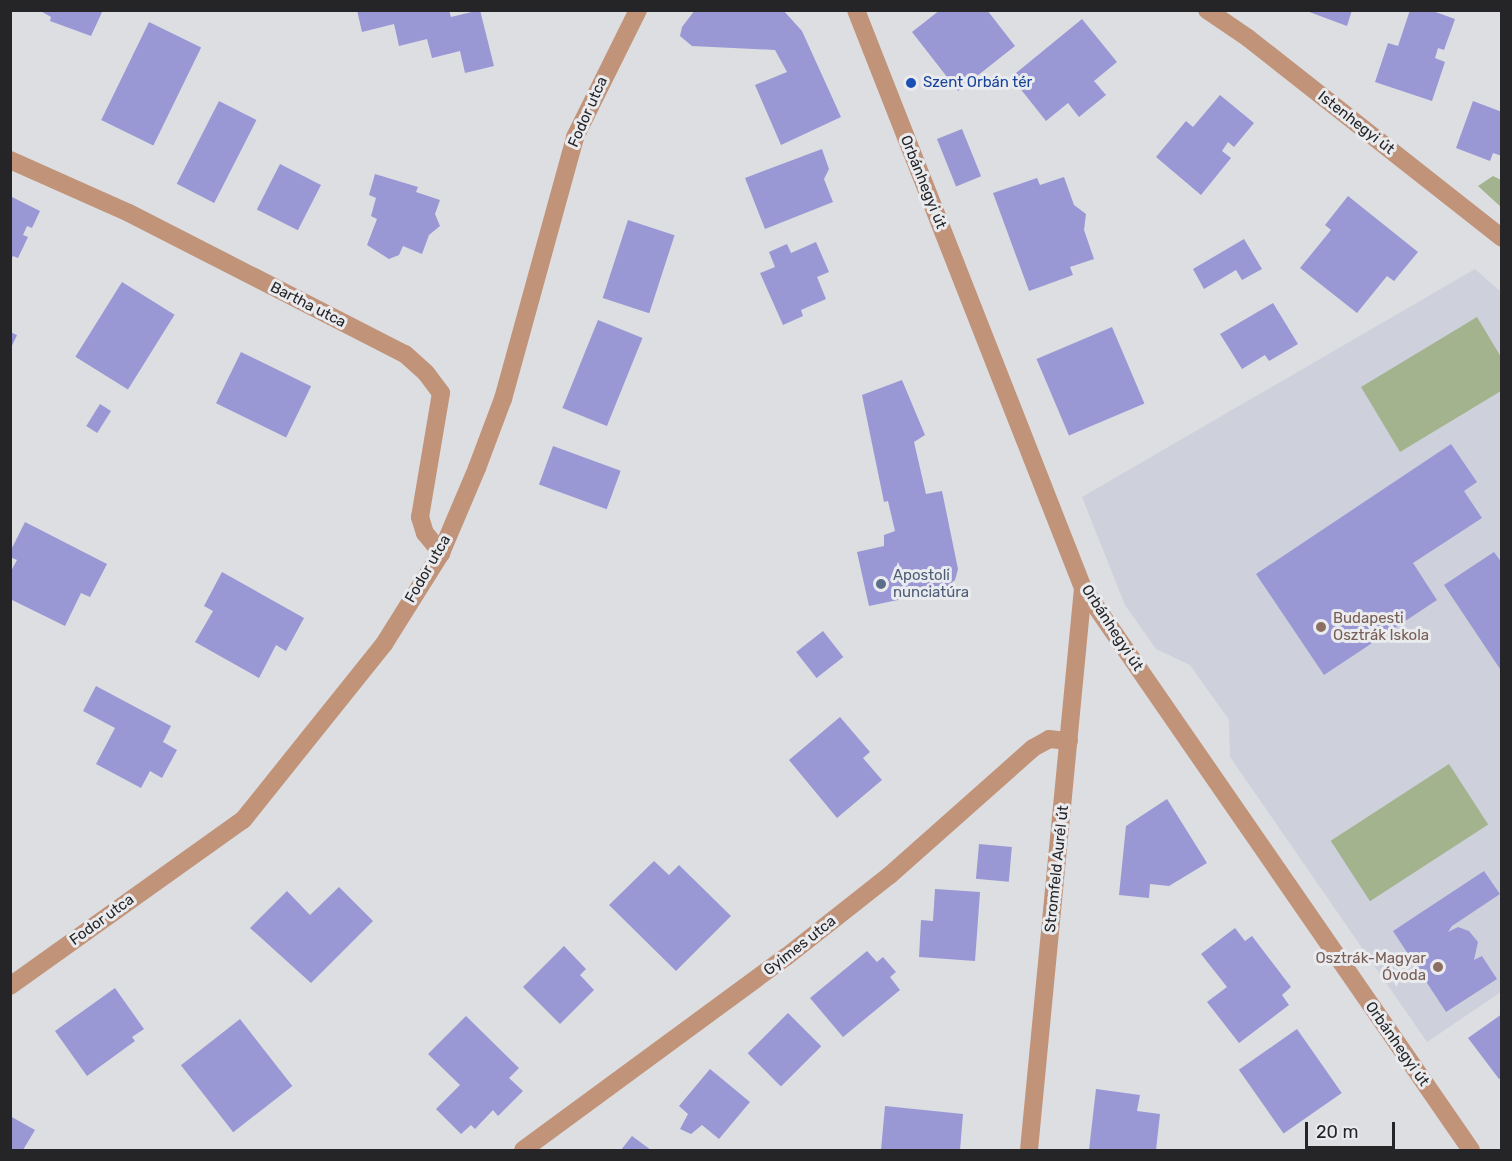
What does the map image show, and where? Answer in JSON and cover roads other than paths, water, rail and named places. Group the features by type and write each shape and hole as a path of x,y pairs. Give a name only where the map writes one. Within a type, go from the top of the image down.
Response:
{"street":[{"name":"Fodor utca","path":"10,986 243,820 384,644 441,553 503,399 575,137 638,10"},
{"name":"Istenhegyi út","path":"1215,12 1502,238"},
{"name":"Orbánhegyi út","path":"862,16 1083,588 1471,1150"},
{"name":"Bartha utca","path":"10,160 129,213 405,354 426,372 441,393 439,423 421,493 420,517 425,533 441,553"},
{"name":"Stromfeld Aurél út","path":"1029,1150 1083,588"},
{"name":"Gyimes utca","path":"523,1150 786,957 890,875 1033,748 1049,739 1069,741"}],"place":[{"name":"Szent Orbán tér","path":"911,83"},
{"name":"Apostoli nunciatúra","path":"881,584"},
{"name":"Budapesti Osztrák Iskola","path":"1321,627"},
{"name":"Osztrák-Magyar Óvoda","path":"1438,967"}]}
